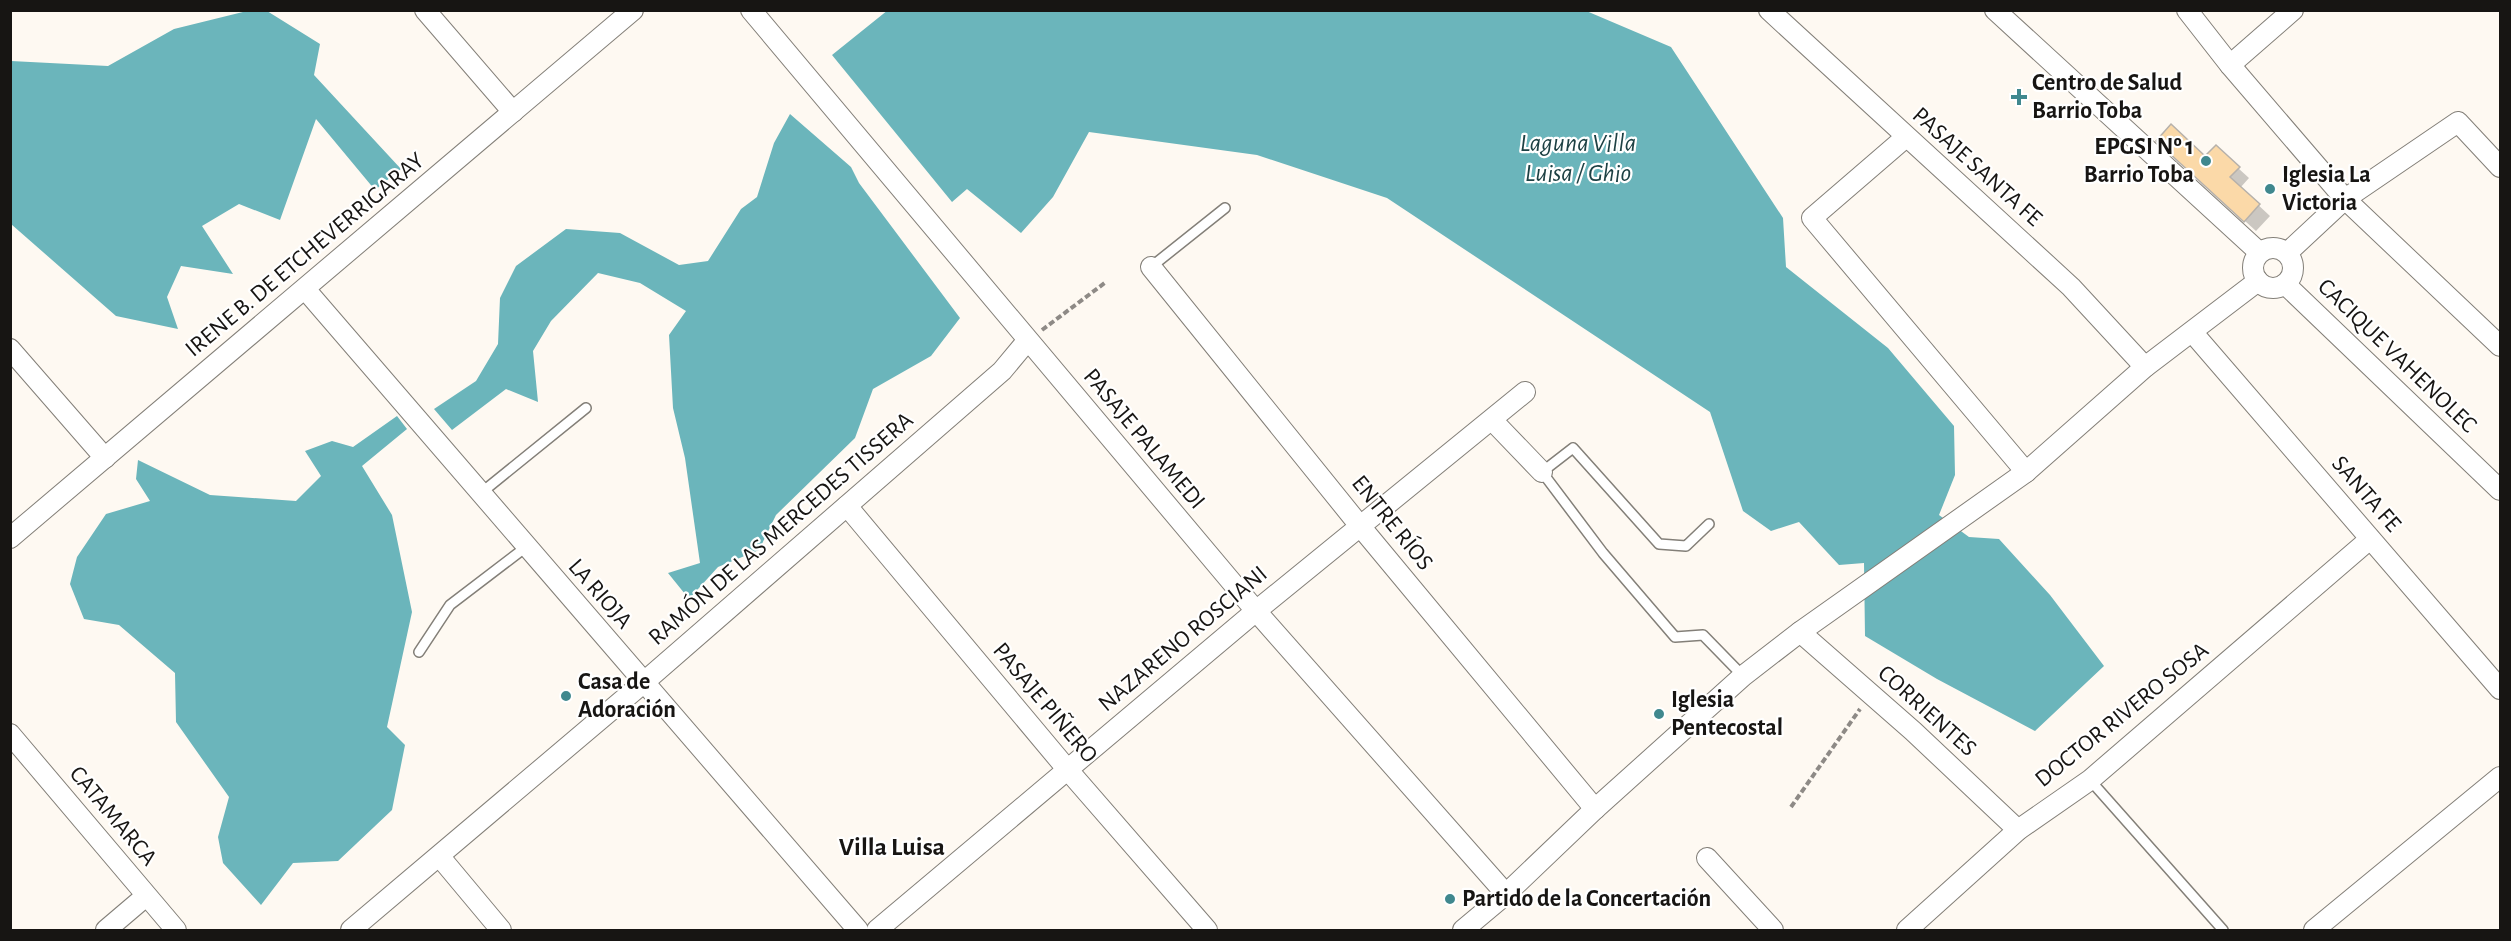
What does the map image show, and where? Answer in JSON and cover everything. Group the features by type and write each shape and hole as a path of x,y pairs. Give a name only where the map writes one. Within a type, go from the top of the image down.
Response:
{"street":[{"path":"426,10 513,112"},
{"name":"IRENE B. DE ETCHEVERRIGARAY","path":"10,538 633,10"},
{"name":"PASAJE PALAMEDI","path":"751,10 1256,611 1506,894"},
{"name":"PASAJE SANTA FE","path":"1769,10 2071,287 2145,368"},
{"path":"1995,10 2259,252"},
{"path":"2187,10 2230,65 2345,199 2500,346"},
{"path":"2230,65 2293,10"},
{"path":"2287,253 2345,199 2458,122 2500,167"},
{"path":"1906,137 1812,218 2026,472"},
{"path":"2273,247 2287,253 2293,263 2292,274 2285,284 2276,288 2266,287 2258,282 2252,272 2253,261 2259,252 2273,247"},
{"name":"ENTRE RÍOS","path":"1151,267 1360,526 1595,809"},
{"path":"1463,930 1506,894 1595,809 1743,675 1978,504 2026,472 2145,368 2258,282"},
{"name":"CACIQUE VAHENOLEC","path":"2285,284 2500,490"},
{"name":"LA RIOJA","path":"305,289 858,930"},
{"name":"SANTA FE","path":"2193,333 2500,689"},
{"name":"RAMÓN DE LAS MERCEDES TISSERA","path":"351,930 643,683 1002,371 1027,341"},
{"path":"10,348 105,458"},
{"name":"NAZARENO ROSCIANI","path":"877,930 1256,611 1524,392"},
{"path":"1492,420 1542,472"},
{"name":"PASAJE PIÑERO","path":"847,506 1067,769 1207,930"},
{"name":"DOCTOR RIVERO SOSA","path":"1907,930 2018,830 2090,780 2370,539"},
{"name":"CORRIENTES","path":"1800,632 2018,830"},
{"name":"CATAMARCA","path":"10,734 176,930"},
{"path":"2314,930 2500,777"},
{"path":"440,857 501,930"},
{"path":"1707,858 1773,930"},
{"path":"106,930 146,896"}],"lane":[{"path":"1151,267 1225,208"},
{"path":"481,493 586,408"},
{"path":"1709,524 1686,546 1659,544 1572,448 1542,472 1603,553 1675,637 1703,635 1743,675"},
{"path":"419,652 450,605 526,547"},
{"path":"2090,780 2223,930"}],"path":[{"path":"1027,341 1106,282"},
{"path":"1791,807 1870,694"}],"water":[{"path":"251,10 267,11 320,44 314,75 401,169 375,190 316,119 280,220 239,204 202,226 233,274 181,266 167,297 178,329 116,316 11,224 11,61 108,66 174,29"},
{"name":"Laguna Villa Luisa / Ghio","path":"888,10 1584,10 1671,47 1783,218 1786,267 1888,348 1954,426 1955,475 1939,515 1969,537 1999,539 2050,595 2104,666 2035,731 1937,679 1865,636 1864,563 1839,565 1799,522 1771,531 1743,511 1710,412 1387,198 1257,155 1089,132 1053,197 1021,233 967,189 952,202 832,55"},
{"path":"790,114 851,167 859,183 960,318 931,356 873,389 855,438 776,515 759,550 718,567 689,599 668,573 700,563 685,458 673,408 669,335 686,311 640,283 598,273 551,321 533,351 538,402 506,389 452,430 434,409 476,381 498,344 500,298 516,266 566,229 620,233 679,265 708,261 741,209 757,197 774,143"},
{"path":"397,416 407,429 362,466 392,515 412,612 387,727 405,745 392,810 338,861 293,863 261,905 223,863 218,837 229,797 176,722 175,673 119,625 84,619 70,584 77,557 106,514 150,501 136,479 138,460 210,495 296,501 321,476 305,451 332,441 353,447"}],"building":[{"name":"EPGSI Nº 1 Barrio Toba","path":"2171,124 2205,156 2216,145 2240,167 2230,177 2260,204 2244,222 2156,141"}],"place":[{"name":"Centro de Salud Barrio Toba","path":"2019,97"},
{"name":"EPGSI Nº 1 Barrio Toba","path":"2206,161"},
{"name":"Iglesia La Victoria","path":"2270,189"},
{"name":"Casa de Adoración","path":"566,696"},
{"name":"Iglesia Pentecostal","path":"1659,714"},
{"name":"Partido de la Concertación","path":"1450,899"}],"district":[{"name":"Villa Luisa","path":"892,847"}]}
